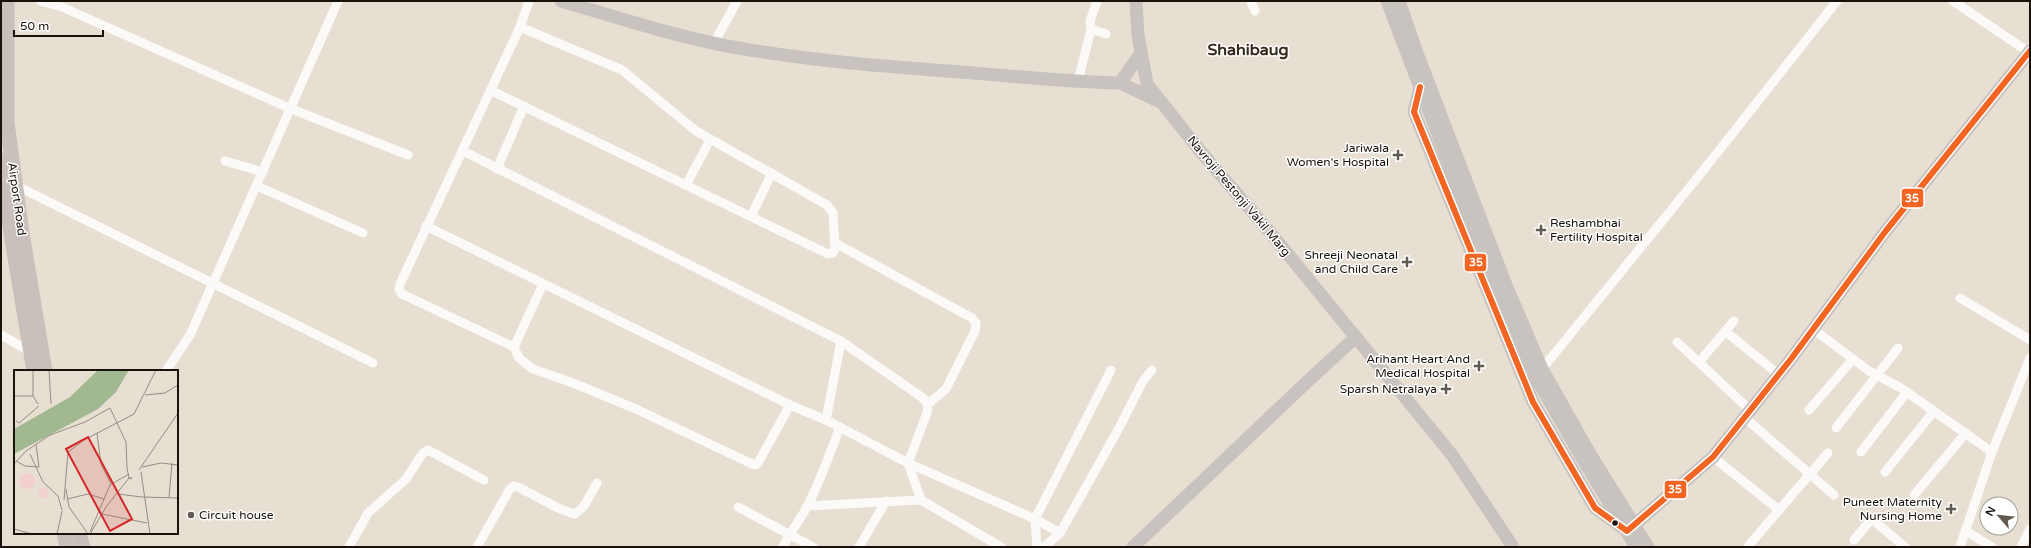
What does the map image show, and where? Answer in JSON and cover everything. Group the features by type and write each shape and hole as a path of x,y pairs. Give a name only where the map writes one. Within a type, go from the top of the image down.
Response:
{"main road":[{"name":"Airport Road","path":"7,1 7,122 22,233 45,370"},
{"name":"Airport Road","path":"1,160 11,234 34,370"},
{"path":"64,534 67,547"},
{"path":"79,534 83,547"}],"street":[{"path":"40,1 62,7 289,108 408,155"},
{"path":"167,370 190,335 258,186 289,108 338,1"},
{"path":"529,1 520,27 492,90 426,226 400,284 399,289 402,294 514,347 519,358 533,370 573,383 636,409 755,465 758,463 790,405"},
{"path":"561,1 655,29 714,43 815,59 1078,81 1120,83 1163,104"},
{"path":"714,43 737,1"},
{"path":"1078,81 1091,29 1090,21 1097,1"},
{"name":"Navroji Pestonji Vakil Marg","path":"1136,1 1138,35 1147,84 1201,152 1356,337 1452,455 1513,547"},
{"path":"1251,1 1255,11"},
{"path":"1387,1 1401,8 1506,285 1542,369 1631,527 1636,547"},
{"path":"1542,369 1702,172 1837,1"},
{"path":"1631,527 1713,457 1813,329 1885,232 2030,52 1953,1"},
{"path":"1401,8 1420,87 1497,289 1534,374 1582,458 1631,527 1648,547"},
{"path":"492,90 828,254 833,253 835,249 833,213 831,208 696,131 622,70 520,27"},
{"path":"1091,29 1106,34"},
{"path":"1120,83 1141,53"},
{"path":"497,169 524,106"},
{"path":"686,185 710,140"},
{"path":"463,151 841,341 923,398 928,404"},
{"path":"226,161 263,172"},
{"path":"751,216 772,173"},
{"path":"15,184 373,363"},
{"path":"258,186 363,233"},
{"path":"426,226 790,405 826,420 908,463 1035,519 1060,533"},
{"path":"835,243 972,318 976,323 975,331 946,389 928,404 927,413 908,463 921,500"},
{"path":"514,347 543,284"},
{"path":"1960,298 2030,340"},
{"path":"1699,362 1734,321"},
{"path":"1813,329 1853,359 1907,392 1992,452"},
{"path":"1725,332 1778,374"},
{"path":"1,335 31,352"},
{"path":"1133,547 1304,384 1356,337"},
{"path":"826,420 841,341"},
{"path":"1677,342 1699,362 1747,414 1834,495"},
{"path":"1836,428 1898,348"},
{"path":"1960,547 1992,452 2030,358"},
{"path":"1809,410 1853,359"},
{"path":"1037,547 1035,519 1110,370"},
{"path":"1044,547 1060,533 1118,430 1143,381 1152,370"},
{"path":"1861,452 1907,392"},
{"path":"1886,472 1934,411"},
{"path":"783,547 788,535 808,506 824,471 840,427"},
{"path":"1914,495 1966,433"},
{"path":"349,547 368,513 406,479 423,452 428,450 484,480"},
{"path":"1749,545 1828,453"},
{"path":"1713,457 1779,510"},
{"path":"477,547 510,489 514,486 560,509 575,514 584,506 597,483"},
{"path":"808,506 921,500 1001,547"},
{"path":"859,547 886,501"},
{"path":"738,507 813,547"},
{"path":"1854,540 1869,522 1873,520 1905,547"},
{"path":"2021,547 2030,529"},
{"path":"1966,531 1992,547"}],"transit line":[{"name":"35","path":"1420,87 1414,112 1533,402 1595,508 1627,531 1713,457 1791,359 1885,232 2030,51"}],"place":[{"name":"Jariwala Women's Hospital","path":"1398,155"},
{"name":"Reshambhai Fertility Hospital","path":"1541,230"},
{"name":"Shreeji Neonatal and Child Care","path":"1407,262"},
{"name":"Arihant Heart And Medical Hospital","path":"1479,366"},
{"name":"Sparsh Netralaya","path":"1446,389"},
{"name":"Puneet Maternity Nursing Home","path":"1951,509"},
{"name":"Circuit house","path":"191,515"}],"district":[{"name":"Shahibaug","path":"1248,50"}]}
